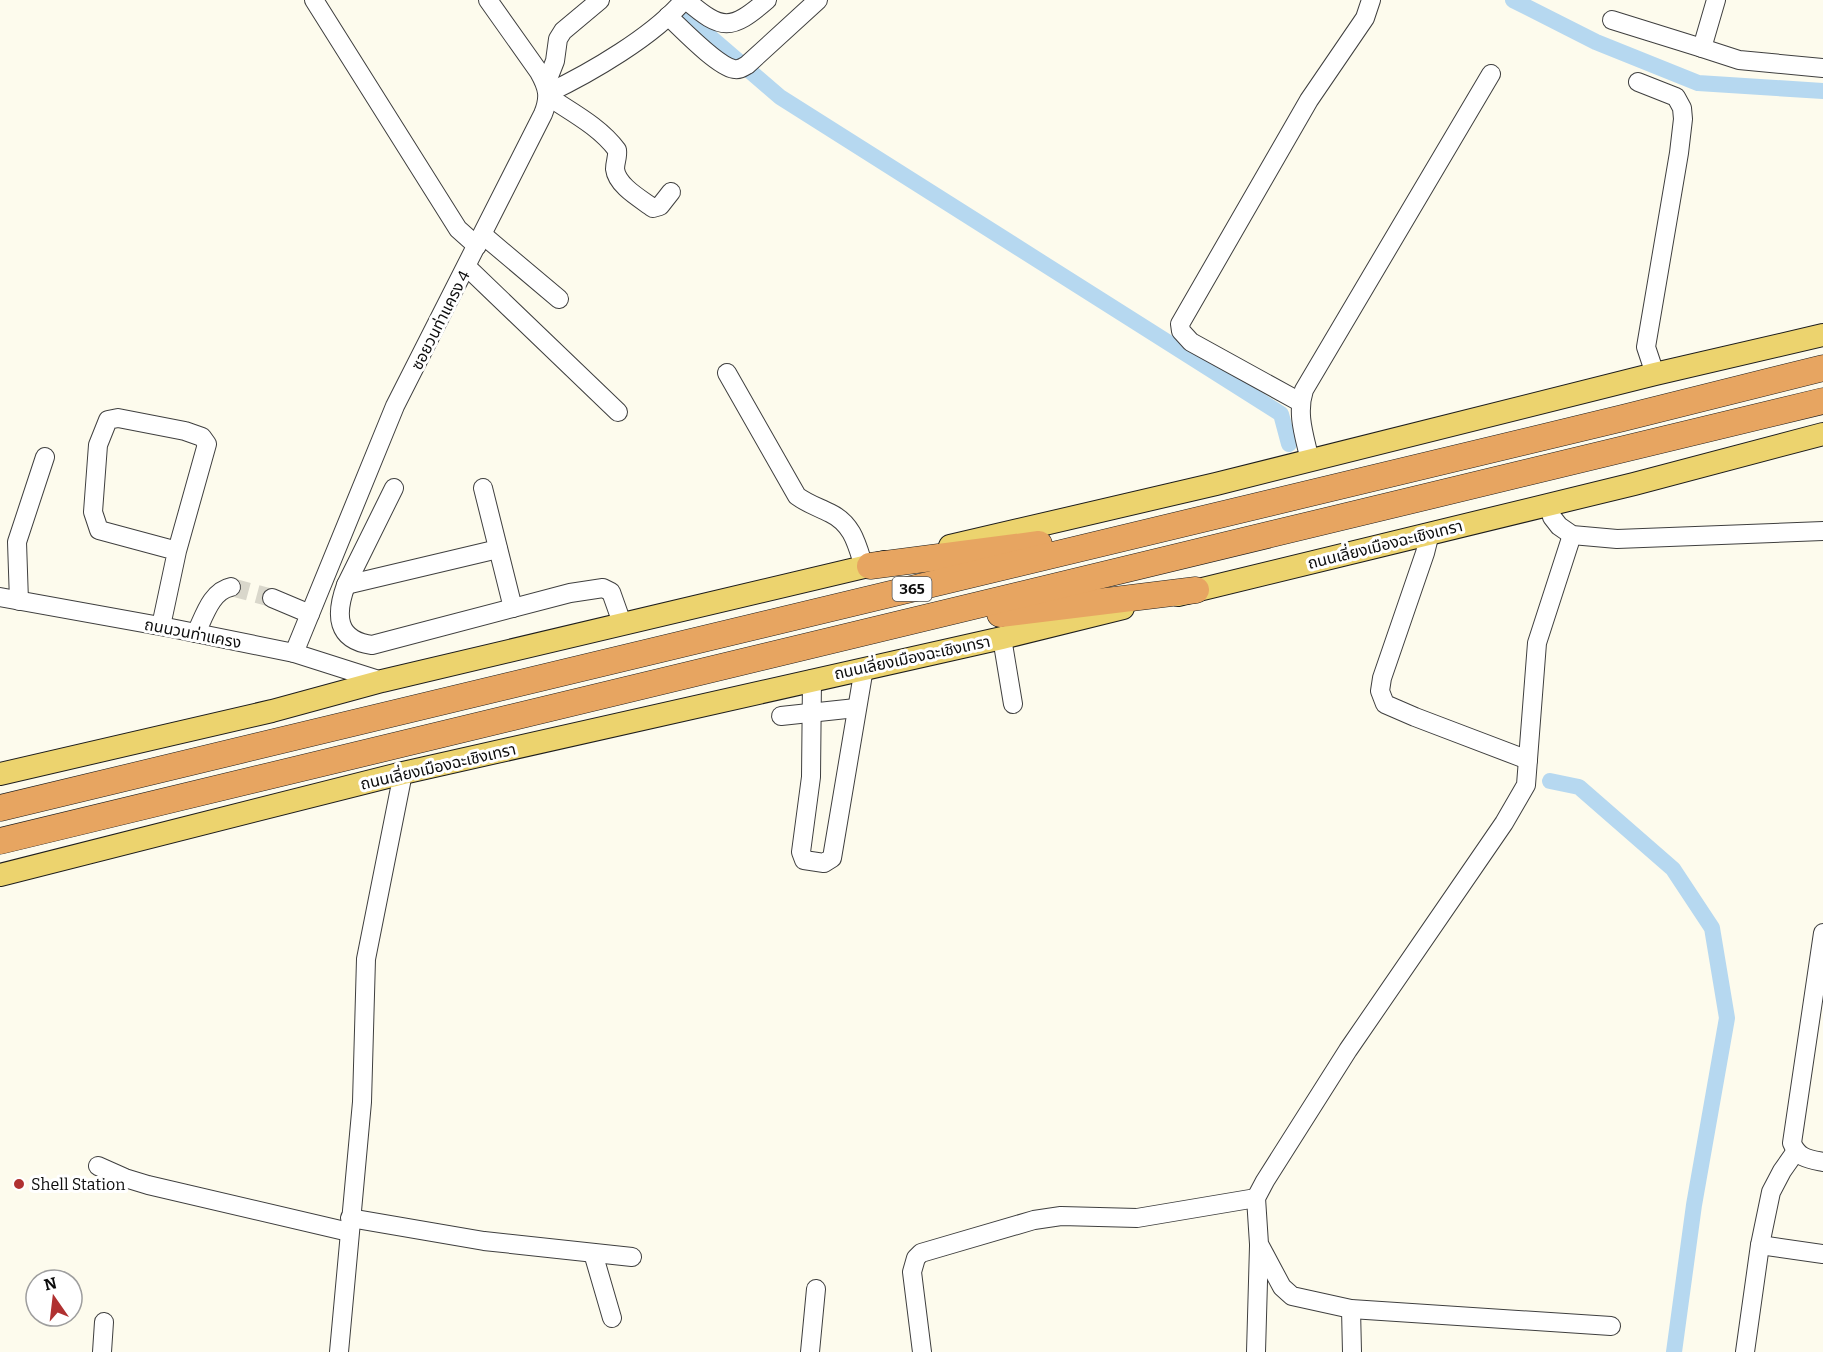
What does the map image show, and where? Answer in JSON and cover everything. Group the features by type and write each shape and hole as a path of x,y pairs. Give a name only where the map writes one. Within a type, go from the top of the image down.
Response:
{"highway":[{"name":"365","path":"0,808 1823,368"},
{"name":"ถนนเลี่ยงเมืองฉะเชิงเทรา","path":"0,841 1823,401"},
{"path":"867,566 1168,527"},
{"path":"884,627 1196,590"}],"main road":[{"name":"365","path":"0,774 272,711 382,681 1310,461 1823,335"},
{"name":"ถนนเลี่ยงเมืองฉะเชิงเทรา","path":"0,876 403,773 1002,638 1645,482 1823,434"}],"street":[{"path":"314,0 458,229 480,240 559,299"},
{"path":"488,0 548,91 612,142 617,150 616,176 622,183 653,208 660,206 671,192"},
{"name":"ซอยวนท่าแครง 4","path":"294,653 395,406 543,114 558,39 563,31 600,0"},
{"path":"548,91 570,82 606,61 653,29 685,0 706,18 723,24 749,16 768,0"},
{"path":"668,16 718,61 738,70 747,65 818,0"},
{"path":"1300,402 1191,342 1181,331 1180,324 1309,100 1365,18 1371,0"},
{"path":"1702,48 1716,0"},
{"path":"1612,20 1739,60 1823,68"},
{"path":"1310,461 1300,422 1300,402 1304,390 1491,74"},
{"path":"1638,82 1676,98 1682,108 1683,119 1647,346 1655,375"},
{"path":"467,267 618,412"},
{"path":"727,373 797,496 811,506 830,513 844,522 856,539 867,566"},
{"path":"161,626 177,551 207,444 202,437 185,431 118,418 108,420 98,445 93,512 99,530 177,551"},
{"path":"20,601 17,542 45,458"},
{"path":"394,488 340,600 339,612 342,625 349,638 358,643 372,645 570,593 603,588 611,592 622,623"},
{"path":"483,488 513,608"},
{"path":"1549,504 1552,517 1559,526 1572,535 1637,539 1823,531"},
{"path":"1430,533 1382,678 1380,691 1382,698 1385,704 1415,717 1528,760"},
{"path":"1256,1352 1259,1244 1256,1198 1348,1050 1520,799 1526,785 1537,643 1572,535"},
{"path":"346,585 498,549"},
{"path":"196,633 218,594 225,588 231,587"},
{"name":"ถนนวนท่าแครง","path":"0,597 294,653 382,681"},
{"path":"272,598 310,614"},
{"path":"1002,638 1013,704"},
{"path":"812,679 811,777 801,852 804,860 824,863 832,858 864,669"},
{"path":"781,716 856,708"},
{"path":"339,1352 362,1102 366,959 403,773"},
{"path":"1823,933 1792,1134 1792,1143 1802,1157 1823,1162"},
{"path":"1745,1352 1760,1245 1771,1192 1796,1151"},
{"path":"98,1166 124,1178 148,1185 349,1225 632,1257"},
{"path":"922,1352 912,1272 916,1258 921,1253 1034,1220 1061,1216 1137,1218 1256,1198"},
{"path":"1259,1244 1286,1293 1300,1299 1352,1309 1611,1326"},
{"path":"1760,1245 1823,1254"},
{"path":"593,1253 612,1318"},
{"path":"810,1352 816,1289"},
{"path":"1352,1309 1352,1352"},
{"path":"102,1352 104,1322"}],"waterway":[{"path":"1513,0 1596,42 1698,83 1823,91"},
{"path":"678,1 708,35 780,97 1281,414 1289,444"},
{"path":"1550,781 1579,787 1673,869 1712,928 1727,1018 1694,1205 1674,1352"}],"tunnel":[{"path":"231,587 272,598"}],"place":[{"name":"Shell Station","path":"19,1184"}]}
